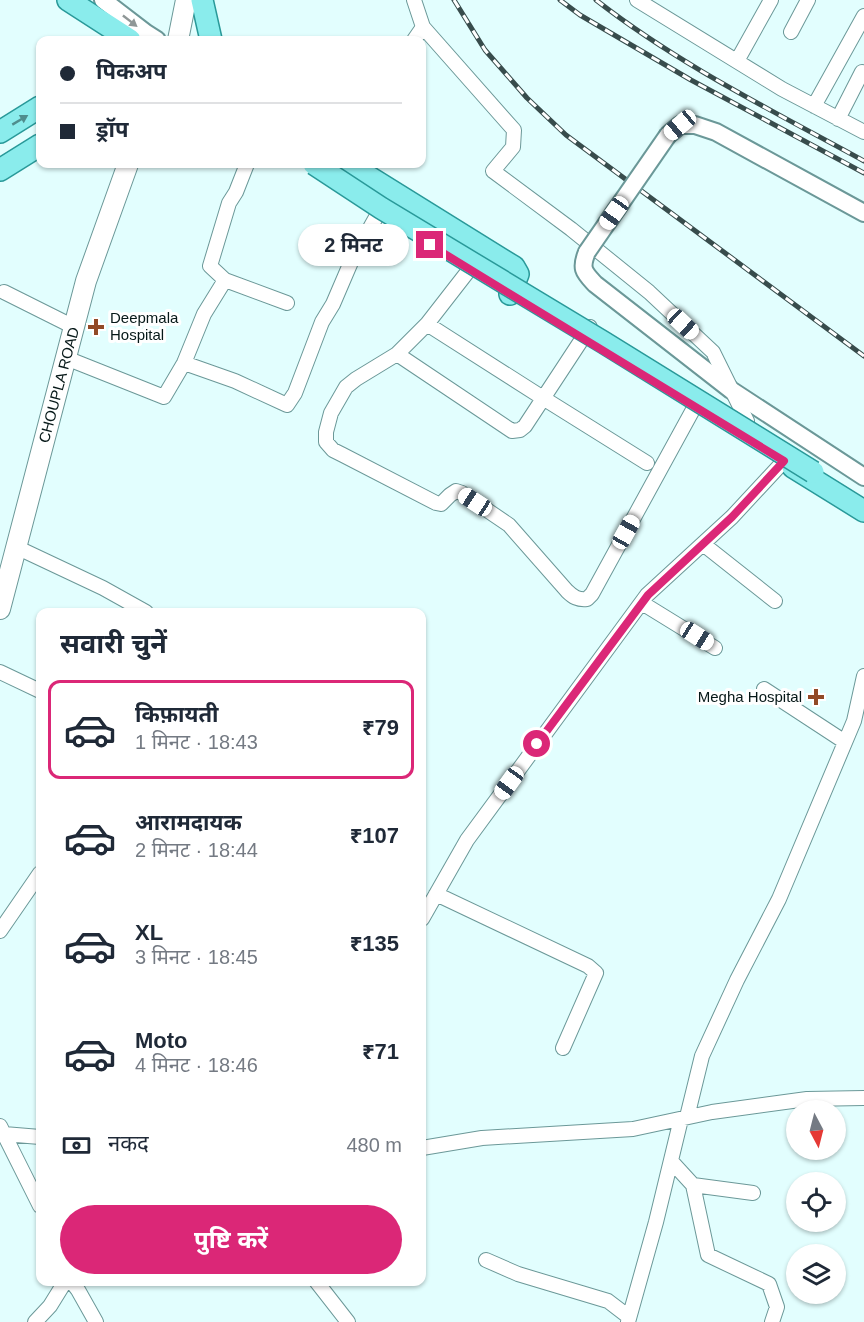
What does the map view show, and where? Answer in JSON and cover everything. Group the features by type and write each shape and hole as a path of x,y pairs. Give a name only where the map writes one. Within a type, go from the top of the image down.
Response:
{"main road":[{"path":"68,0 124,36"},
{"path":"179,36 186,0"},
{"path":"202,0 210,36"},
{"path":"0,132 36,110"},
{"path":"0,154 36,132"},
{"path":"0,170 36,148"},
{"name":"CHOUPLA ROAD","path":"0,609 86,281 127,168"},
{"path":"309,168 469,270 513,281"},
{"path":"320,168 390,214 813,472 864,510"},
{"path":"330,168 411,222 513,281"},
{"path":"354,168 513,281 555,320 587,332 747,421 864,496"},
{"path":"587,332 695,406 864,510"},
{"path":"813,472 864,496"}],"street":[{"path":"54,0 111,36"},
{"path":"103,0 151,36"},
{"path":"414,0 423,27 514,130 513,147 493,171 571,229 649,292 713,352 747,421"},
{"path":"637,0 782,89 864,132"},
{"path":"737,61 771,0"},
{"path":"791,32 808,0"},
{"path":"814,106 864,16"},
{"path":"417,36 423,27"},
{"path":"838,119 862,72 864,74"},
{"path":"864,213 716,132 695,125 680,125 668,135 586,252 582,263 586,274 595,285 731,390 864,477"},
{"path":"245,168 229,203 210,266 225,280 287,303"},
{"path":"184,363 235,381 286,405 295,393 322,322 333,304 351,262 379,212"},
{"path":"469,270 427,324 397,354 372,368 346,387 330,413 326,432 327,442 333,450 436,503 441,504 456,491 462,493 509,525 567,591 579,600 587,599 592,594 695,406"},
{"path":"66,358 164,397 184,363 204,314 225,280"},
{"path":"4,292 74,327"},
{"path":"427,324 647,463"},
{"path":"397,354 512,431 525,426 587,332"},
{"path":"426,912 467,840 648,595 732,517 784,461"},
{"path":"703,544 775,601"},
{"path":"16,547 103,588 139,608"},
{"path":"642,603 715,648"},
{"path":"0,672 36,689"},
{"path":"486,1260 518,1274 608,1301 628,1319 702,1056 737,980 779,899 854,721 864,676"},
{"path":"764,689 845,742"},
{"path":"0,931 36,879"},
{"path":"436,894 588,966 596,973 563,1048"},
{"path":"426,1147 482,1138 633,1129 712,1112 807,1099 864,1098"},
{"path":"2,1130 36,1136"},
{"path":"2,1130 36,1198"},
{"path":"671,1161 693,1185 708,1255 769,1284 777,1307 772,1322"},
{"path":"693,1185 753,1193"},
{"path":"35,1322 50,1306 62,1286"},
{"path":"75,1286 96,1322"},
{"path":"320,1286 345,1320"}],"railway":[{"path":"454,0 485,50 527,98 566,135 864,356"},
{"path":"560,0 580,15 691,80 864,173"},
{"path":"596,0 693,66 864,161"}],"place":[{"name":"Deepmala Hospital","path":"96,327"},
{"name":"Megha Hospital","path":"816,697"}],"route":[{"path":"430,245 784,461 732,517 648,595 537,744"}]}
